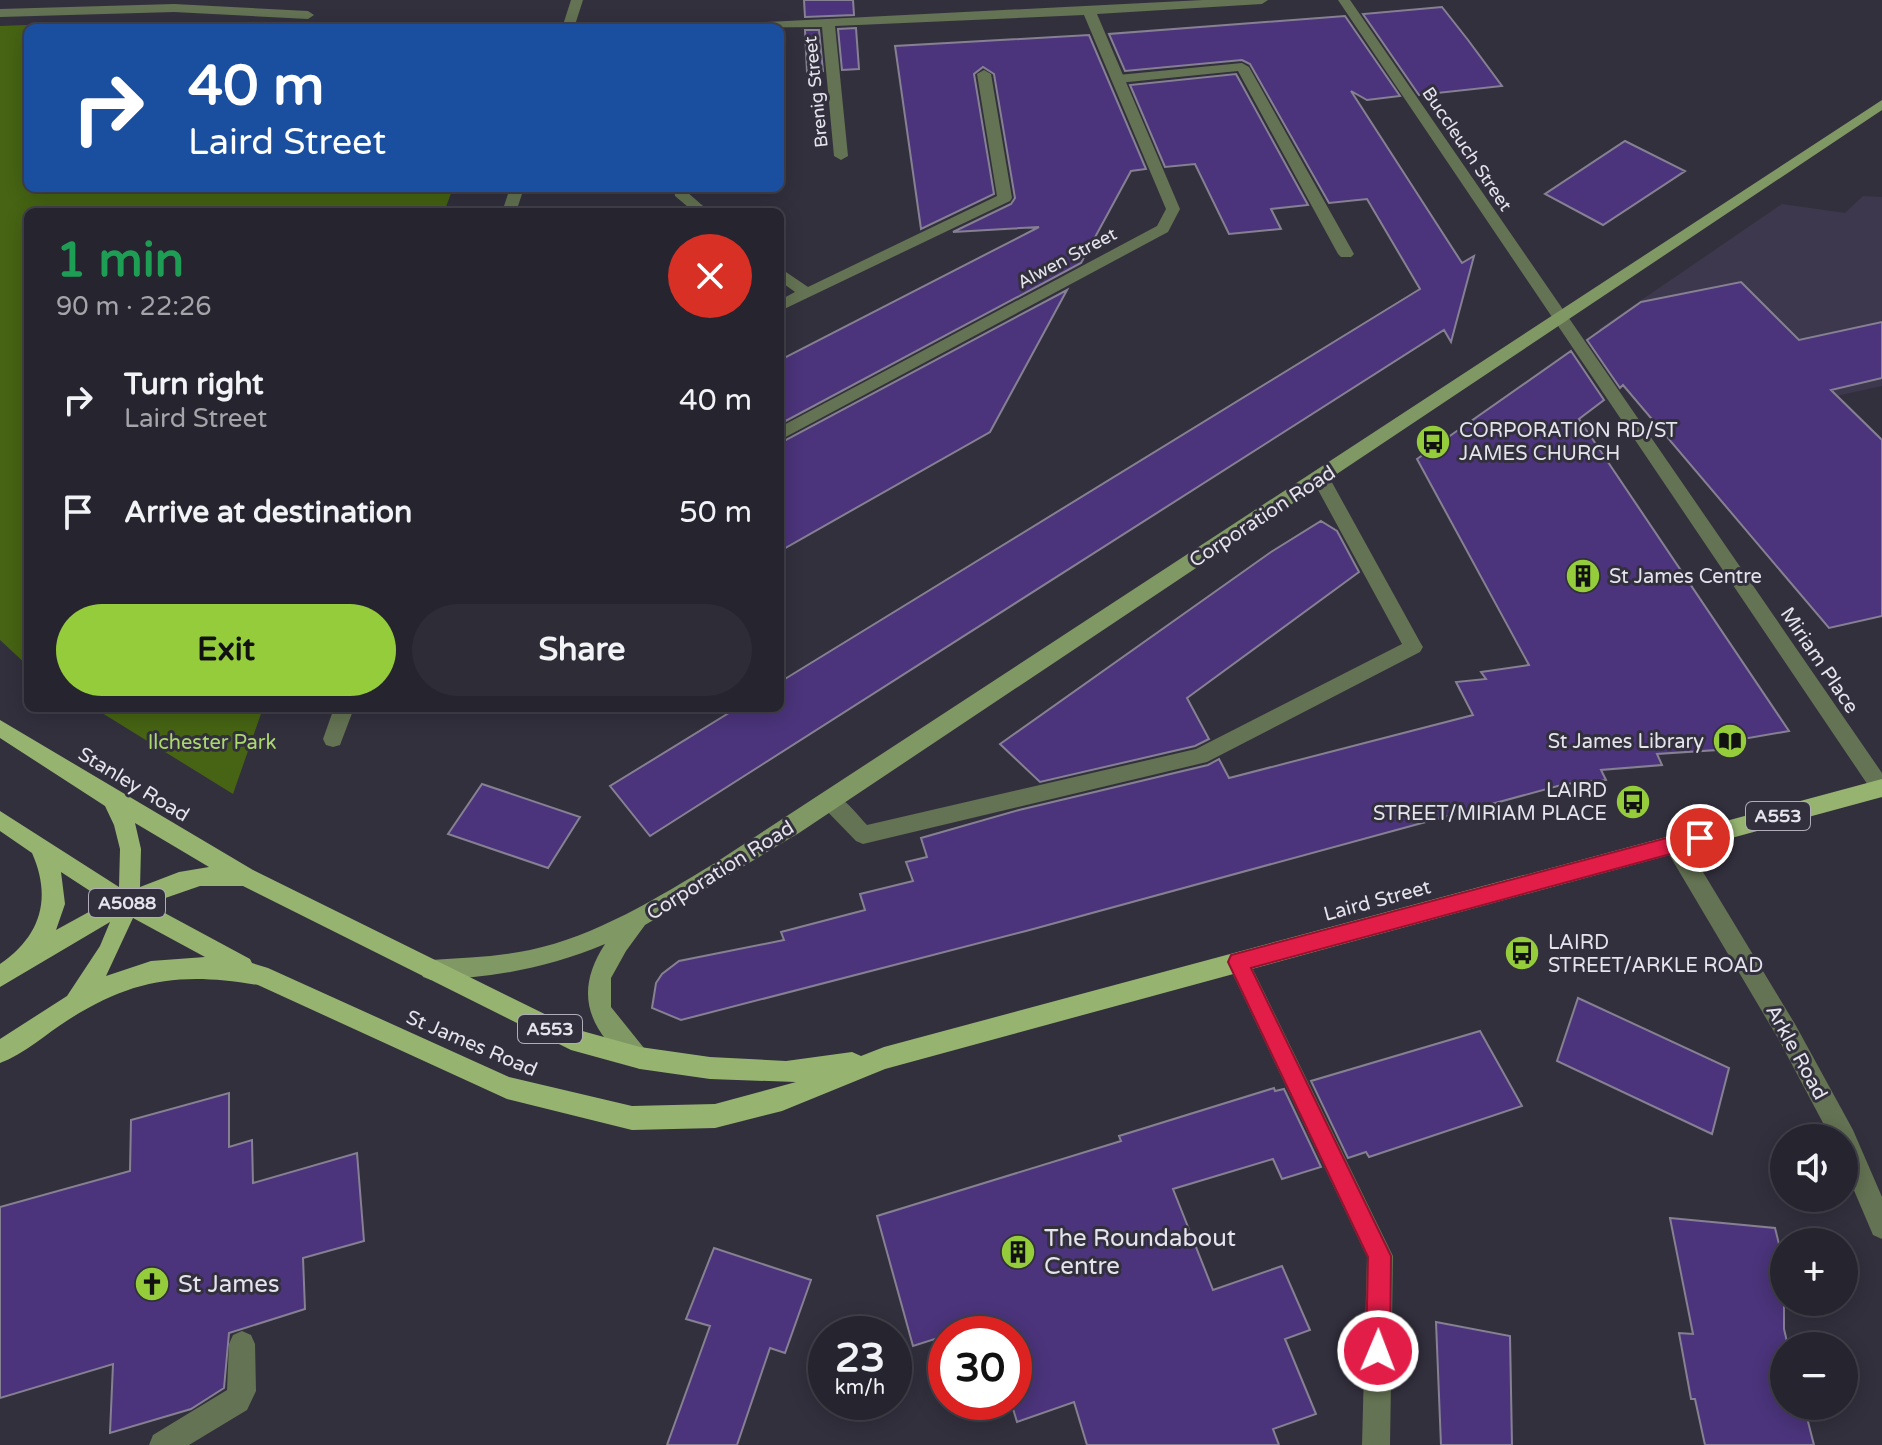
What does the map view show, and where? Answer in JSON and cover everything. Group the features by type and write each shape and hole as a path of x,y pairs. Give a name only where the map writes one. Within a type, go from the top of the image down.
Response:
{"main road":[{"name":"Stanley Road","path":"0,728 113,800 245,877"},
{"name":"Laird Street","path":"884,1058 1881,788"},
{"name":"St James Road","path":"65,1010 97,974 115,941 127,904 131,848 124,817 113,800"},
{"name":"A5088","path":"0,820 127,904 260,975"},
{"path":"7,972 38,941 54,910 54,876 41,848"},
{"name":"A553","path":"7,972 158,889 199,877 245,877 571,1039 640,1058 710,1068 786,1072 884,1058"},
{"name":"St James Road","path":"0,1052 105,986 142,972 179,965 224,967 260,975 507,1088 632,1118 715,1116 782,1099 884,1058"}],"street":[{"path":"569,24 577,0"},
{"path":"784,26 1262,0"},
{"name":"Buccleuch Street","path":"1344,0 1561,318"},
{"path":"0,13 178,4 308,15"},
{"name":"Alwen Street","path":"784,432 1163,229 1173,209 1089,11"},
{"name":"Brenig Street","path":"828,24 841,156"},
{"path":"1118,79 1242,67 1346,254"},
{"path":"784,304 1005,198 984,74"},
{"name":"Corporation Road","path":"431,970 495,967 553,952 637,921 830,801 1882,104"},
{"path":"680,192 698,208"},
{"path":"784,276 806,293"},
{"name":"Miriam Place","path":"1561,318 1881,788"},
{"path":"830,801 863,835 1200,756 1413,647 1320,477"},
{"path":"333,739 343,712"},
{"name":"Arkle Road","path":"1675,845 1787,1032 1836,1124"},
{"name":"Corporation Road","path":"637,921 618,943 601,975 596,998 603,1021 616,1038 640,1058"},
{"path":"1238,962 1380,1256 1376,1445"},
{"name":"Arkle Road","path":"1858,1170 1882,1226"},
{"path":"163,1445 237,1400 243,1391 242,1344"}],"shaded area":[{"path":"1863,196 1882,197 1882,386 1781,408 1726,505 1599,329 1782,204 1845,213"}],"green space":[{"path":"24,25 24,192 452,192 446,208 24,208 24,662 0,640 0,26"},
{"name":"Ilchester Park","path":"100,712 262,712 233,794"}],"building":[{"path":"804,0 853,0 854,15 805,17"},
{"path":"1442,7 1502,86 1419,95 1363,14"},
{"path":"1345,16 1400,96 1367,100 1351,91 1462,263 1474,256 1451,342 1444,330 650,836 610,786 730,712 784,712 784,680 1420,289 1367,199 1329,203 1250,64 1242,60 1125,71 1109,34"},
{"path":"856,28 859,69 842,70 838,29"},
{"path":"805,30 819,30 823,71 807,72"},
{"path":"1089,35 1146,169 1131,171 1081,263 784,422 784,358 1039,227 953,232 1011,204 1015,198 994,74 983,67 974,74 994,194 921,229 895,46"},
{"path":"1236,74 1308,205 1271,209 1281,229 1229,234 1195,164 1165,167 1130,85"},
{"path":"1625,141 1685,171 1603,225 1545,194"},
{"path":"1741,282 1799,340 1882,322 1882,378 1831,390 1882,440 1882,616 1829,628 1623,385 1620,388 1587,340 1641,302"},
{"path":"1067,290 990,432 784,549 784,441"},
{"path":"1571,351 1604,400 1579,419 1789,731 1714,744 1717,750 1657,754 1662,765 1601,770 1606,780 1565,784 1026,931 681,1020 652,1008 656,983 679,961 784,940 781,932 865,910 860,894 913,881 906,862 927,857 921,838 1019,810 1208,765 1219,759 1229,778 1473,715 1456,682 1486,679 1481,672 1529,665 1417,459"},
{"path":"1321,521 1337,531 1359,572 1187,698 1209,739 1195,746 1040,782 1000,744 1271,552"},
{"path":"482,784 580,817 548,868 448,834"},
{"path":"1578,998 1729,1068 1712,1134 1557,1061"},
{"path":"1480,1031 1522,1106 1369,1157 1366,1152 1348,1158 1311,1081"},
{"path":"1274,1088 1275,1091 1284,1089 1321,1167 1282,1179 1273,1159 1173,1189 1213,1290 1282,1266 1310,1330 1285,1339 1316,1414 1273,1429 1279,1445 1087,1445 1074,1402 1032,1417 1032,1316 928,1316 928,1341 913,1346 912,1316 905,1316 877,1216 1121,1141 1119,1136"},
{"name":"St James","path":"229,1093 229,1147 252,1140 253,1183 357,1153 364,1241 303,1258 305,1309 229,1333 224,1388 191,1409 110,1433 113,1364 0,1398 0,1207 130,1171 131,1120"},
{"path":"1670,1218 1775,1228 1770,1228 1770,1316 1784,1316 1785,1332 1770,1332 1770,1420 1808,1420 1814,1445 1705,1445 1695,1399 1691,1399 1679,1333 1693,1334"},
{"path":"714,1248 811,1280 785,1353 770,1348 737,1445 667,1445 710,1326 686,1319"},
{"path":"1436,1322 1510,1336 1512,1445 1441,1445"}],"place":[{"name":"CORPORATION RD/ST JAMES CHURCH","path":"1433,442"},
{"name":"St James Centre","path":"1583,576"},
{"name":"St James Library","path":"1730,741"},
{"name":"LAIRD STREET/MIRIAM PLACE","path":"1633,802"},
{"name":"LAIRD STREET/ARKLE ROAD","path":"1522,953"},
{"name":"The Roundabout Centre","path":"1018,1252"},
{"name":"St James","path":"152,1284"}],"route":[{"path":"1378,1351 1380,1256 1238,962 1700,838"}]}
